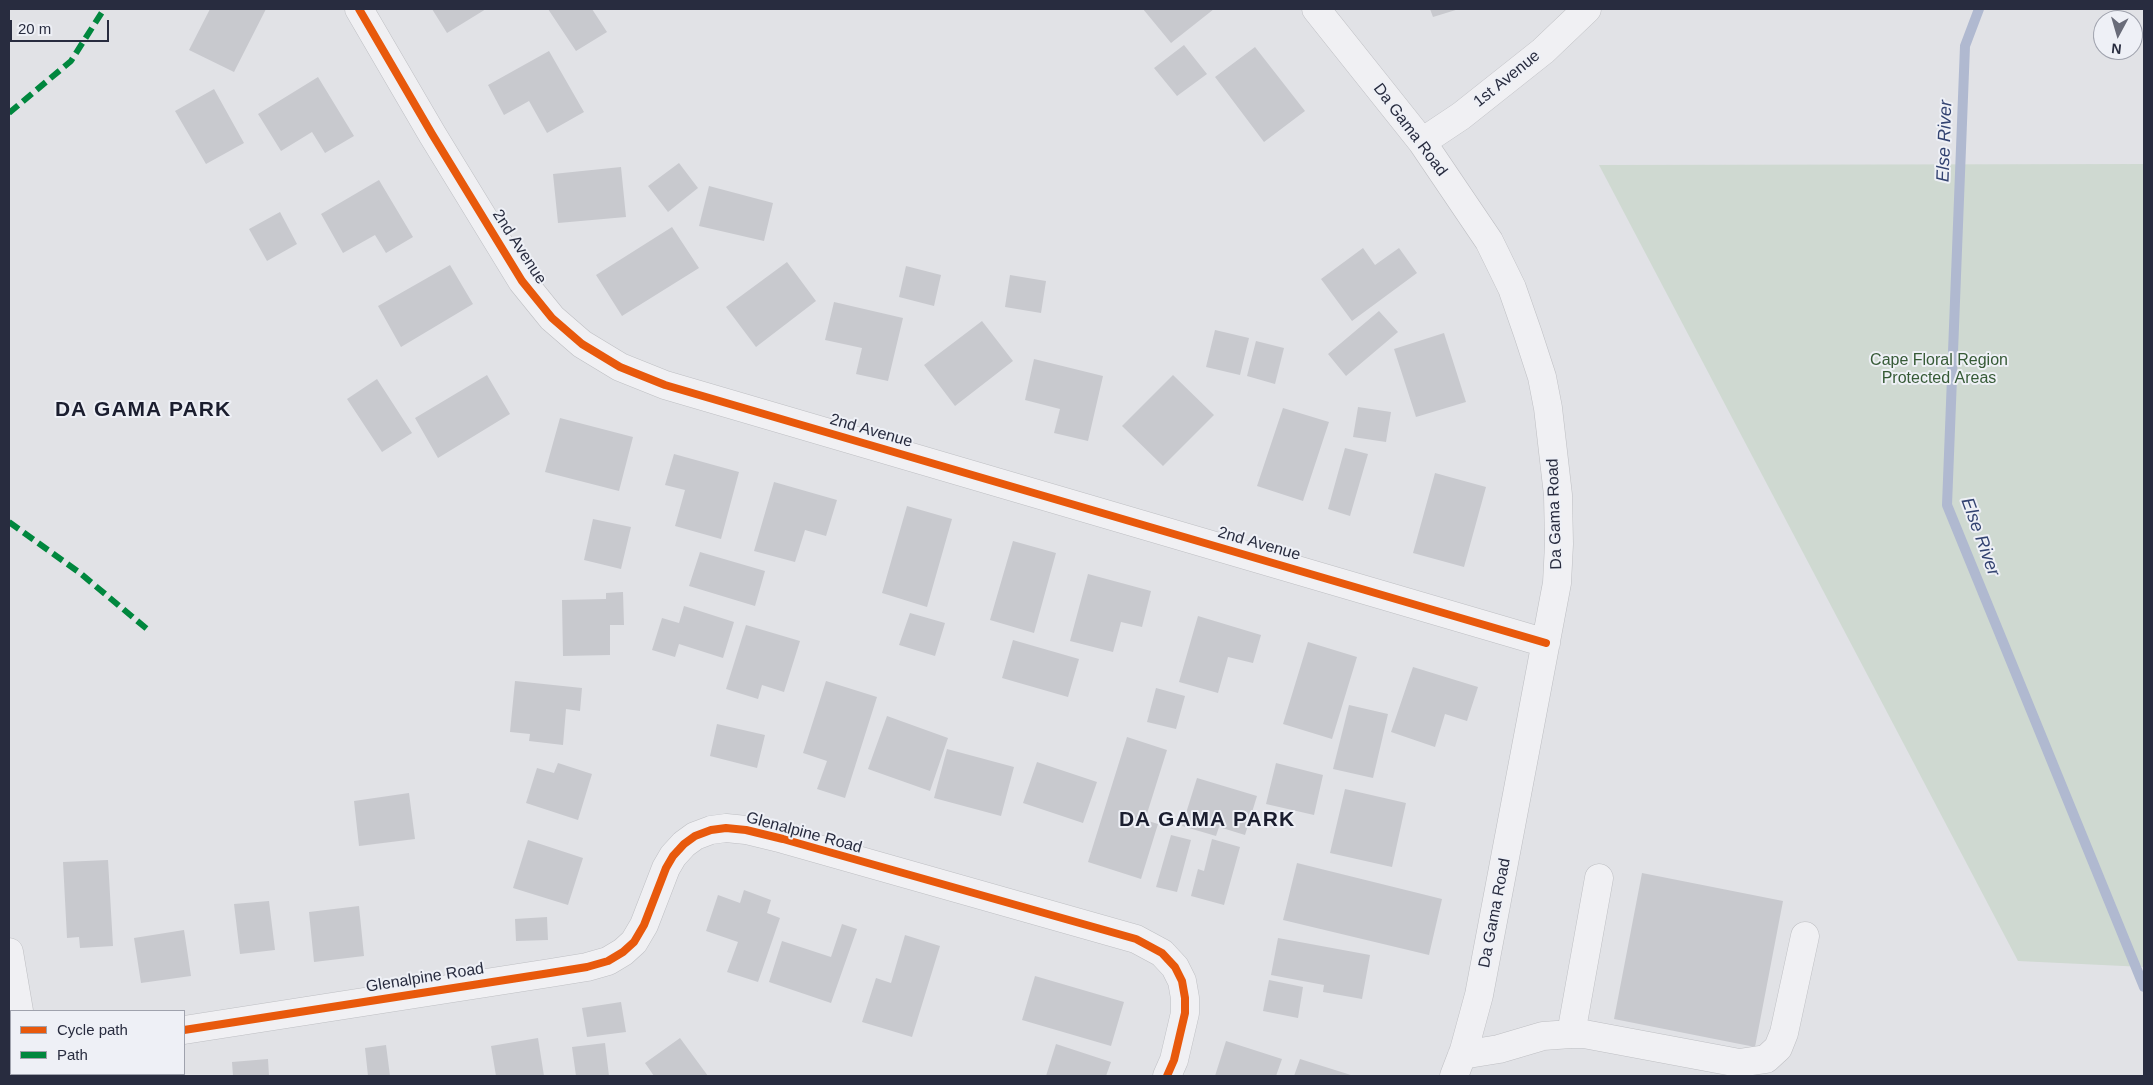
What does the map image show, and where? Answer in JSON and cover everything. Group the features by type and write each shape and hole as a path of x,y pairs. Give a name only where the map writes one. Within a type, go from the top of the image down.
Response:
{"street":[{"name":"2nd Avenue","path":"359,9 432,134 522,281 552,318 582,344 620,367 665,385 1546,643"},
{"name":"Da Gama Road","path":"1316,9 1422,142 1489,240 1512,288 1542,377 1548,408 1558,495 1559,544 1557,583 1479,995 1458,1066"},
{"name":"1st Avenue","path":"1422,142 1461,116 1536,57 1587,9"},
{"name":"Glenalpine Road","path":"185,1030 587,967 608,961 623,952 634,942 644,925 666,868 673,856 695,836 711,830 726,828 746,830 783,839 1136,939 1162,953 1175,967 1182,981 1185,998 1185,1013 1174,1060 1167,1076"},
{"path":"1571,1034 1599,878"},
{"path":"1458,1066 1499,1049 1543,1036 1571,1034 1584,1034 1739,1062 1766,1059 1778,1048 1784,1033 1805,936"},
{"path":"9,952 19,1010"}],"green space":[{"name":"Cape Floral Region Protected Areas","path":"2144,164 2144,967 2018,961 1599,165"}],"building":[{"path":"210,9 266,9 234,72 189,50"},
{"path":"432,9 486,9 447,33"},
{"path":"548,9 592,9 607,32 576,51"},
{"path":"1143,9 1214,9 1171,43"},
{"path":"1430,9 1459,9 1433,17"},
{"path":"1184,45 1207,74 1177,96 1154,68"},
{"path":"1255,47 1305,111 1264,142 1215,77"},
{"path":"549,51 584,112 547,133 529,101 504,115 488,85"},
{"path":"318,77 354,136 325,153 312,132 281,151 258,114"},
{"path":"214,89 244,143 206,164 175,111"},
{"path":"679,163 698,188 668,212 648,186"},
{"path":"621,167 626,217 558,223 553,174"},
{"path":"379,180 413,237 386,253 375,235 343,253 321,214"},
{"path":"709,186 773,203 764,241 699,226"},
{"path":"280,212 297,244 267,261 249,229"},
{"path":"672,227 699,268 622,316 596,275"},
{"path":"1363,248 1375,265 1399,248 1417,273 1352,321 1321,279"},
{"path":"787,262 816,301 756,347 726,307"},
{"path":"450,265 473,304 401,347 378,306"},
{"path":"906,266 941,275 934,306 899,297"},
{"path":"1010,275 1046,281 1041,313 1005,307"},
{"path":"834,302 903,318 888,381 856,374 862,348 825,340"},
{"path":"1379,311 1398,332 1346,376 1328,354"},
{"path":"982,321 1013,361 955,406 924,365"},
{"path":"1215,330 1249,338 1240,375 1206,367"},
{"path":"1444,333 1466,402 1416,417 1394,349"},
{"path":"1256,341 1284,348 1275,384 1247,376"},
{"path":"1034,359 1103,376 1088,441 1054,433 1060,409 1025,400"},
{"path":"487,375 510,414 438,458 415,418"},
{"path":"1173,375 1214,415 1163,466 1122,426"},
{"path":"377,379 412,433 382,452 347,399"},
{"path":"1358,407 1391,412 1386,442 1353,437"},
{"path":"1283,408 1329,422 1303,501 1257,486"},
{"path":"560,418 633,437 619,491 545,472"},
{"path":"1345,448 1368,454 1350,516 1328,509"},
{"path":"674,454 739,472 721,539 675,526 685,490 665,485"},
{"path":"1435,473 1486,487 1464,567 1413,553"},
{"path":"774,482 837,500 826,536 805,530 795,562 754,551"},
{"path":"907,506 952,519 927,607 882,593"},
{"path":"593,519 631,527 621,569 584,560"},
{"path":"1013,541 1056,553 1034,633 990,620"},
{"path":"700,552 765,571 755,606 689,586"},
{"path":"1088,574 1151,591 1142,627 1121,622 1113,652 1070,641"},
{"path":"623,592 624,625 610,625 610,655 563,656 562,600 606,599 606,593"},
{"path":"684,606 734,622 723,658 679,644 675,657 652,650 662,618 679,623"},
{"path":"910,613 945,623 935,656 899,645"},
{"path":"1198,616 1261,635 1253,663 1228,657 1218,693 1179,682"},
{"path":"746,625 800,641 784,692 762,685 758,699 726,689"},
{"path":"1013,640 1079,659 1068,697 1002,678"},
{"path":"1308,642 1357,657 1332,739 1283,724"},
{"path":"1413,667 1478,687 1467,721 1445,714 1435,747 1391,732"},
{"path":"515,681 582,688 580,711 566,709 563,745 529,741 530,734 510,732"},
{"path":"826,681 877,697 845,798 817,789 827,761 803,753"},
{"path":"1156,688 1185,696 1176,729 1147,722"},
{"path":"1349,705 1388,714 1373,778 1333,769"},
{"path":"887,716 948,738 930,791 868,769"},
{"path":"717,724 765,735 757,768 710,756"},
{"path":"1127,737 1167,750 1145,820 1158,824 1141,879 1088,862"},
{"path":"947,749 1014,767 1001,816 934,798"},
{"path":"1037,762 1097,782 1083,823 1023,803"},
{"path":"558,763 592,774 578,820 526,803 537,768 554,773"},
{"path":"1276,763 1323,775 1314,815 1266,804"},
{"path":"1197,778 1257,796 1245,835 1219,827 1216,836 1182,826"},
{"path":"1345,789 1406,803 1392,867 1330,853"},
{"path":"409,793 415,839 359,846 354,801"},
{"path":"1171,835 1191,840 1177,892 1156,887"},
{"path":"1212,839 1240,847 1224,905 1191,896 1198,869 1204,871"},
{"path":"528,840 583,858 568,905 513,888"},
{"path":"108,860 113,946 80,948 79,937 67,938 63,862"},
{"path":"1297,863 1442,899 1429,955 1283,920"},
{"path":"1642,873 1783,901 1755,1047 1614,1019"},
{"path":"744,890 771,900 767,913 780,918 758,982 727,972 738,942 706,931 718,895 740,903"},
{"path":"269,901 275,950 240,954 234,904"},
{"path":"359,906 364,956 314,962 309,912"},
{"path":"547,917 548,940 516,941 515,919"},
{"path":"842,924 857,929 831,1003 769,982 782,941 831,957"},
{"path":"184,930 191,976 141,983 134,938"},
{"path":"905,935 940,946 912,1037 862,1022 876,978 891,983"},
{"path":"1278,938 1370,955 1362,999 1323,992 1324,985 1271,975"},
{"path":"1035,976 1124,1002 1111,1046 1022,1020"},
{"path":"1269,980 1303,987 1298,1018 1263,1011"},
{"path":"621,1002 626,1032 587,1037 582,1008"},
{"path":"538,1038 544,1076 496,1076 491,1046"},
{"path":"680,1038 708,1076 654,1076 645,1063"},
{"path":"1226,1041 1282,1059 1276,1076 1215,1076"},
{"path":"605,1043 609,1076 576,1076 572,1047"},
{"path":"1056,1044 1111,1062 1106,1076 1046,1076"},
{"path":"386,1045 390,1076 368,1076 365,1048"},
{"path":"268,1059 269,1076 233,1076 232,1062"},
{"path":"1300,1059 1354,1076 1294,1076"}],"waterway":[{"name":"Else River","path":"1979,9 1965,46 1947,505 2144,987"}],"marked path":[{"path":"9,113 71,61 104,9"},
{"path":"9,522 80,573 147,629"}],"cycle path":[{"path":"359,9 432,134 522,281 552,318 582,344 620,367 665,385 1546,643"},
{"path":"185,1030 587,967 608,961 623,952 634,942 644,925 666,868 673,856 695,836 711,830 726,828 746,830 783,839 1136,939 1162,953 1175,967 1182,981 1185,998 1185,1013 1174,1060 1167,1076"}],"district":[{"name":"DA GAMA PARK","path":"143,410"},
{"name":"DA GAMA PARK","path":"1207,820"}]}
